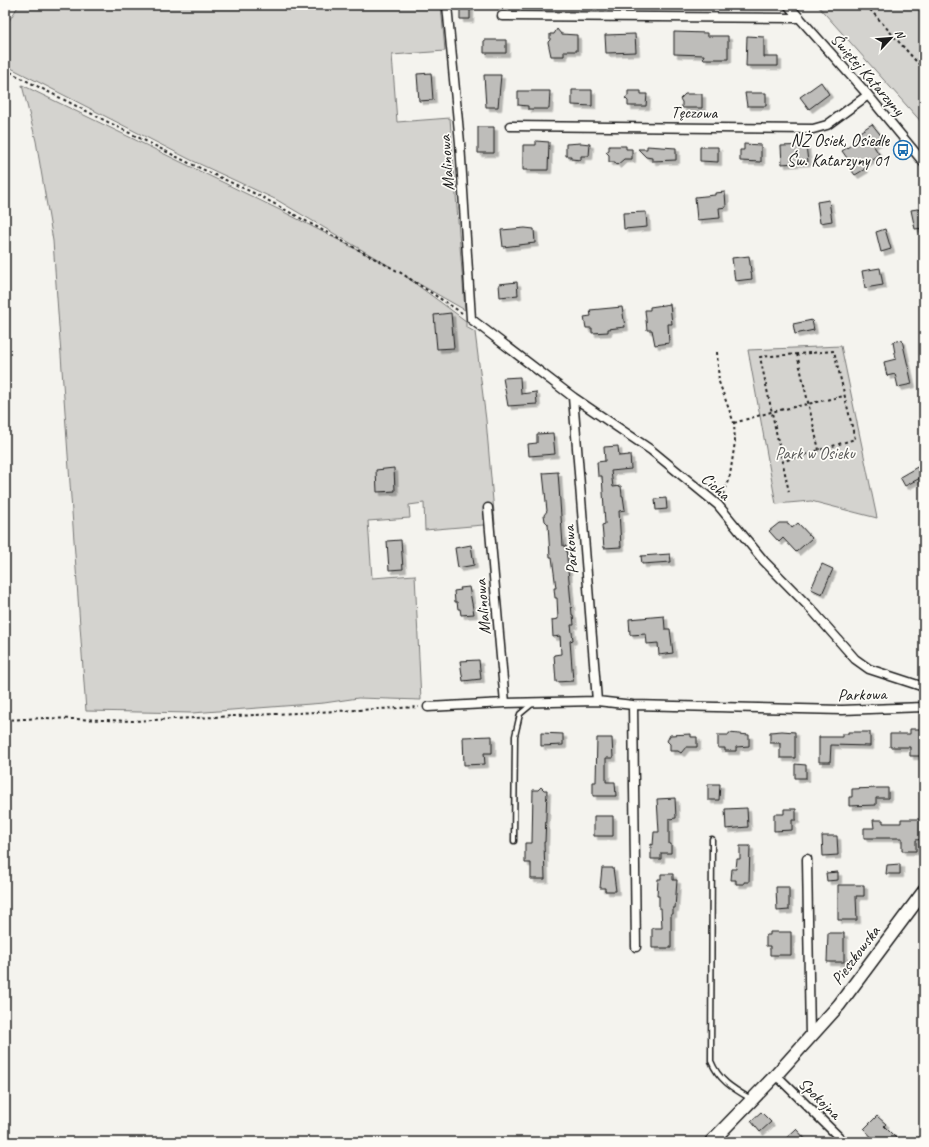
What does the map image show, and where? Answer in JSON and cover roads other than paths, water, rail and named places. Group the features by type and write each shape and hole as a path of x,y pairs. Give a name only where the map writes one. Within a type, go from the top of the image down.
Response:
{"street":[{"name":"Malinowa","path":"447,5 460,151 471,319"},
{"name":"Świętej Katarzyny","path":"788,5 868,95 924,163"},
{"path":"502,16 800,18"},
{"name":"Tęczowa","path":"510,126 813,129 827,125 868,95"},
{"name":"Cicha","path":"471,319 572,397 651,450 718,505 764,561 813,610 855,659 869,669 924,687"},
{"name":"Parkowa","path":"572,397 597,701"},
{"name":"Malinowa","path":"488,508 505,703"},
{"name":"Parkowa","path":"428,707 505,703 597,701 633,705 842,710 924,707"},
{"path":"633,705 636,947"},
{"name":"Pieszkowska","path":"808,859 810,1038"},
{"name":"Pieszkowska","path":"711,1142 776,1075 839,1005 924,891"},
{"name":"Spokojna","path":"776,1075 844,1142"}],"lane":[{"path":"514,841 515,736 520,714 534,702"},
{"path":"712,839 711,1061 715,1071 727,1085 751,1100"}],"place":[{"name":"NŻ Osiek, Osiedle Św. Katarzyny 01","path":"903,150"}],"park label":[{"name":"Park w Osieku","path":"815,453"}]}
